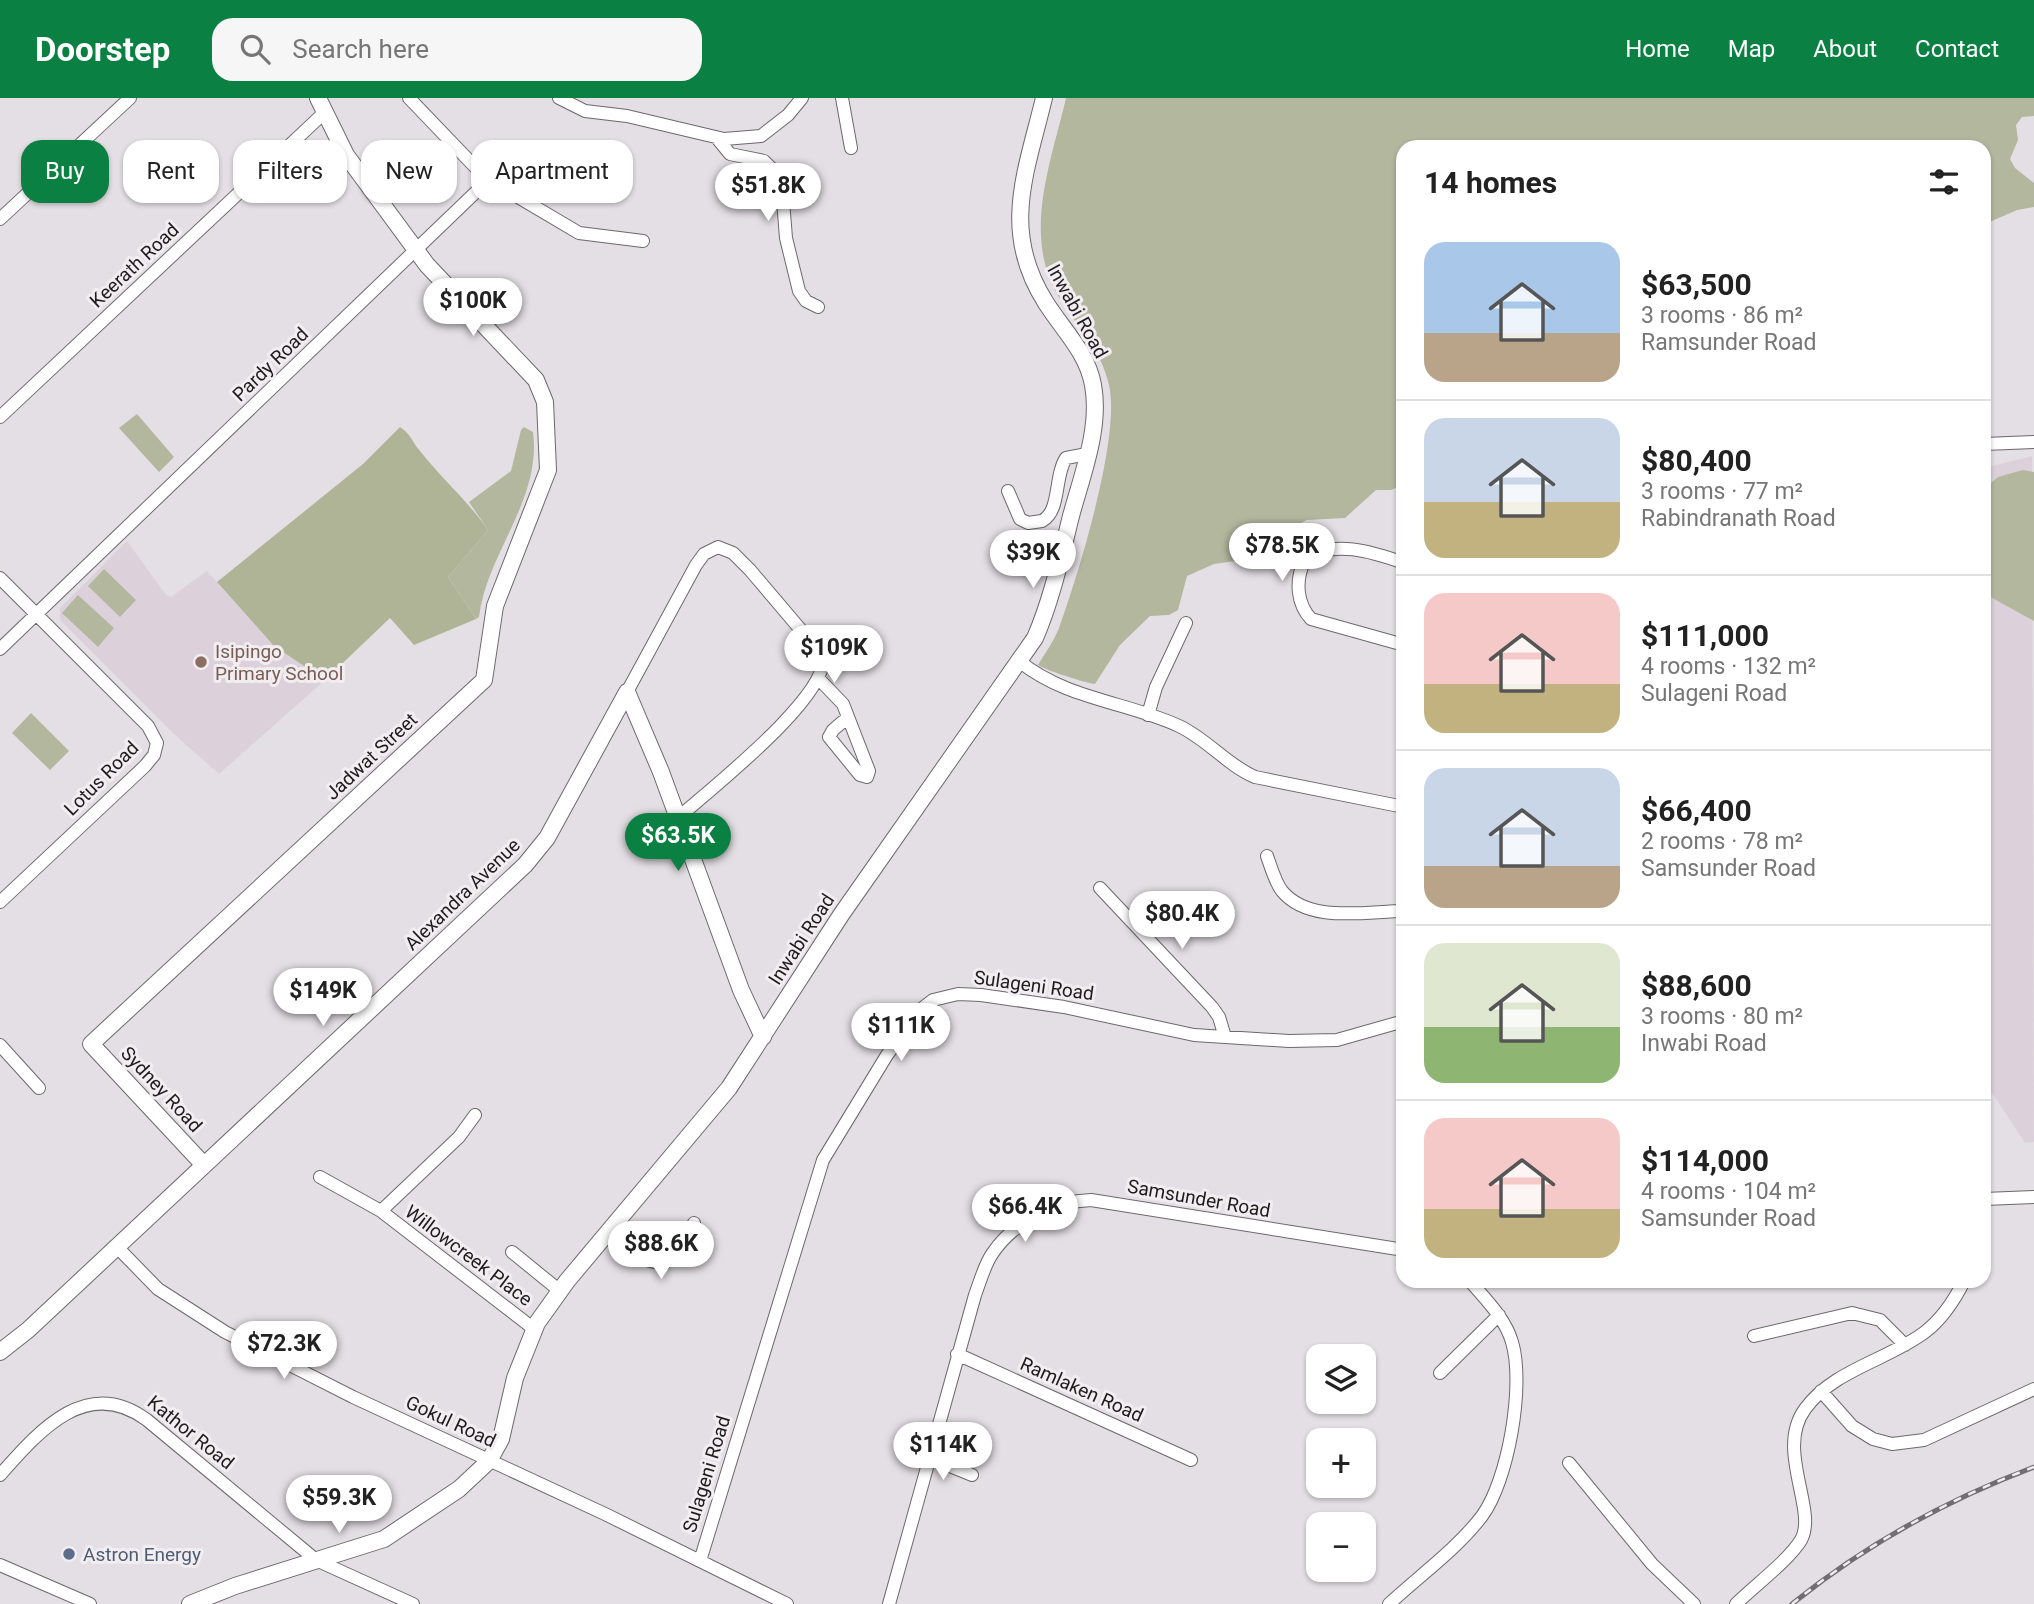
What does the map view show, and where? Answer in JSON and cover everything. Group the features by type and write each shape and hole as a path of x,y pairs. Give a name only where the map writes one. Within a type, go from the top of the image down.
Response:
{"street":[{"path":"0,219 130,98"},
{"path":"408,98 471,163"},
{"path":"559,98 585,111 627,116 716,137 761,136 781,122 802,98"},
{"path":"842,98 850,148"},
{"name":"Inwabi Road","path":"190,1604 235,1586 340,1554 398,1531 459,1489 489,1461 500,1439 509,1398 534,1329 560,1291 707,1115 763,1037 841,915 1019,662 1041,624 1095,419 1093,384 1076,343 1040,293 1018,226 1021,192 1044,98"},
{"name":"Jadwat Street","path":"91,1044 484,680 500,591 548,470 545,402 536,380 427,265 346,155 322,105"},
{"name":"Keerath Road","path":"0,418 322,105"},
{"path":"716,137 730,153 764,161 775,172 782,188 786,238 799,291 806,300 818,307"},
{"name":"Pardy Road","path":"0,649 471,193"},
{"path":"528,203 579,233 643,241"},
{"path":"1991,444 2034,442"},
{"path":"1008,491 1020,519 1028,523 1042,521 1052,509 1063,463 1072,455 1087,454"},
{"name":"Alexandra Avenue","path":"0,1352 28,1330 525,865 552,830 704,554 718,547 733,553 820,650 825,664 819,679"},
{"path":"1396,561 1350,550 1319,552 1304,562 1298,584 1304,611 1311,620 1396,643"},
{"path":"0,578 35,615"},
{"name":"Lotus Road","path":"0,902 145,766 154,755 157,743 148,726 35,615"},
{"path":"1148,715 1156,687 1186,623"},
{"path":"1019,662 1055,684 1189,731 1241,771 1255,777 1396,805"},
{"path":"678,818 778,731 819,679 843,704 848,718"},
{"path":"628,692 741,989 763,1037"},
{"path":"1267,856 1282,891 1305,908 1333,914 1396,911"},
{"path":"1100,888 1212,1007 1225,1037"},
{"name":"Sulageni Road","path":"700,1561 823,1160 887,1055 920,1010 933,1000 958,994 981,995 1064,1007 1194,1035 1320,1042 1396,1023"},
{"name":"Sydney Road","path":"91,1044 203,1164"},
{"path":"0,1045 39,1088"},
{"name":"Willowcreek Place","path":"381,1211 458,1137 475,1115"},
{"name":"Willowcreek Place","path":"320,1177 381,1211 534,1329"},
{"path":"1991,1199 2034,1197"},
{"name":"Samsunder Road","path":"889,1604 975,1295 992,1254 1035,1216 1073,1200 1091,1200 1396,1249"},
{"path":"610,1230 646,1260 663,1264 682,1249 694,1223"},
{"name":"Gokul Road","path":"116,1246 158,1289 207,1322 353,1397 787,1604"},
{"path":"512,1252 560,1291"},
{"path":"1389,1604 1481,1518 1503,1478 1516,1369 1513,1343 1499,1315 1476,1288"},
{"path":"1736,1604 1794,1548 1804,1529 1794,1456 1795,1431 1802,1413 1821,1391 1905,1345 1937,1322 1959,1288"},
{"path":"1754,1336 1852,1313 1880,1320 1905,1345"},
{"path":"1440,1373 1499,1315"},
{"name":"Ramlaken Road","path":"957,1354 1191,1460"},
{"path":"1821,1391 1852,1426 1873,1439 1892,1444 1924,1440 2034,1390"},
{"name":"Kathor Road","path":"0,1475 60,1417 91,1403 116,1404 147,1420 316,1560 413,1604"},
{"path":"928,1457 972,1475"},
{"path":"1569,1463 1652,1564 1694,1604"},
{"path":"340,1554 351,1576"},
{"path":"0,1564 90,1604"}],"shaded area":[{"path":"2032,456 2034,1142 2025,1143 1991,1091 1991,466"},
{"name":"Isipingo Primary School","path":"127,541 166,595 171,597 207,571 274,646 325,680 219,774 175,735 60,620 60,608"}],"green space":[{"path":"1066,98 2034,98 2034,116 2022,117 2016,125 2018,140 2010,159 2015,168 2034,183 2034,207 2017,210 1991,221 1991,140 1396,140 1396,488 1376,490 1345,518 1307,520 1285,531 1272,549 1256,558 1214,564 1187,576 1178,610 1169,615 1150,616 1120,645 1095,684 1038,665 1059,628 1077,575 1096,506 1109,437 1111,408 1109,385 1100,361 1060,299 1048,275 1042,251 1041,225 1047,174"},
{"path":"137,414 174,457 159,472 119,428"},
{"path":"400,427 488,530 448,577 476,619 414,645 390,618 325,680 274,646 217,582 363,464"},
{"path":"524,427 533,432 534,457 529,480 522,503 492,570 479,617 476,619 448,577 488,530 469,502 511,471"},
{"path":"2023,470 2034,472 2034,621 1991,597 1991,483 1998,477"},
{"path":"104,569 136,600 120,617 88,586"},
{"path":"78,595 114,628 98,647 62,613"},
{"path":"31,713 69,751 50,770 12,733"}],"railway":[{"path":"1792,1604 1848,1562 1907,1526 1969,1494 2034,1467"}],"place":[{"name":"Isipingo Primary School","path":"201,662"},
{"name":"Astron Energy","path":"69,1554"}]}
